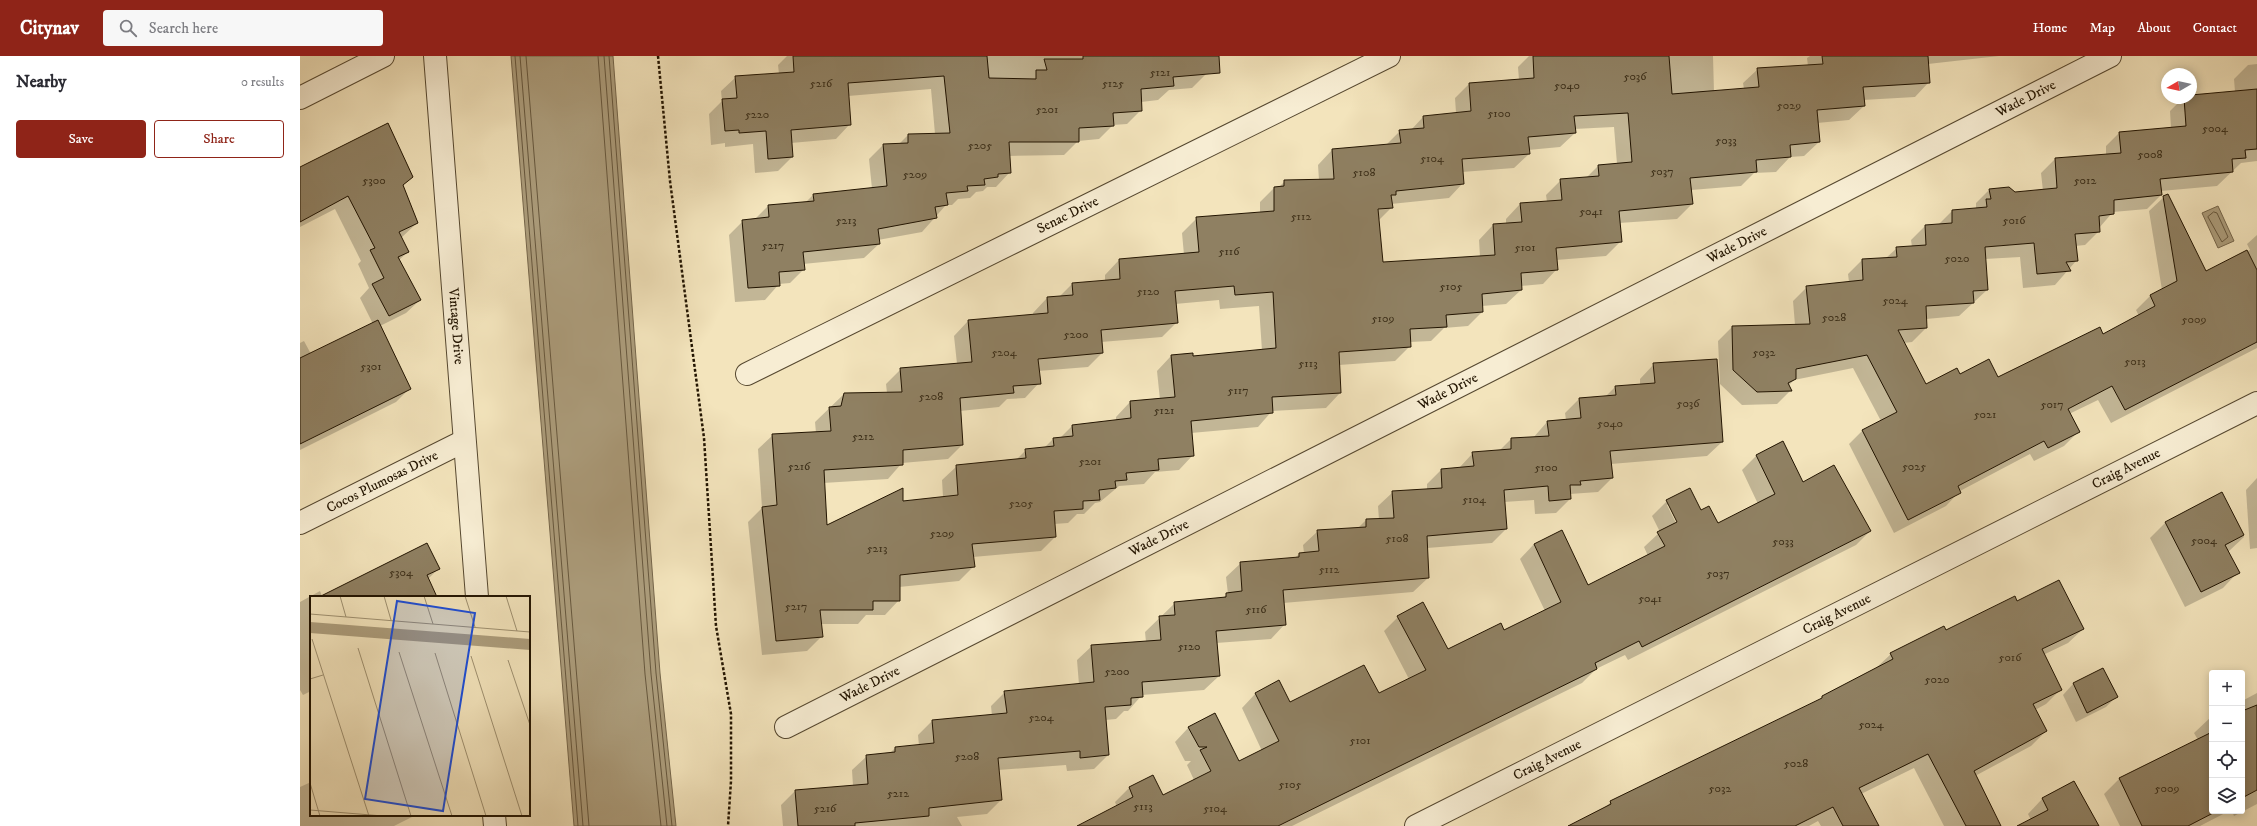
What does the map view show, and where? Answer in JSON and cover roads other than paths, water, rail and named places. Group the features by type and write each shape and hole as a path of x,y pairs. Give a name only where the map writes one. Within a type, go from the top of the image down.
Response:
{"street":[{"path":"300,98 383,56"},
{"name":"Vintage Drive","path":"435,56 477,596"},
{"name":"Senac Drive","path":"747,374 1389,56"},
{"name":"Wade Drive","path":"786,727 2110,56"},
{"name":"Craig Avenue","path":"1416,826 2257,403"},
{"name":"Cocos Plumosas Drive","path":"300,523 464,441"},
{"path":"494,816 495,826"}],"water":[{"path":"511,56 613,56 660,673 676,826 574,826"},
{"path":"2218,206 2234,241 2218,248 2202,213"}]}
